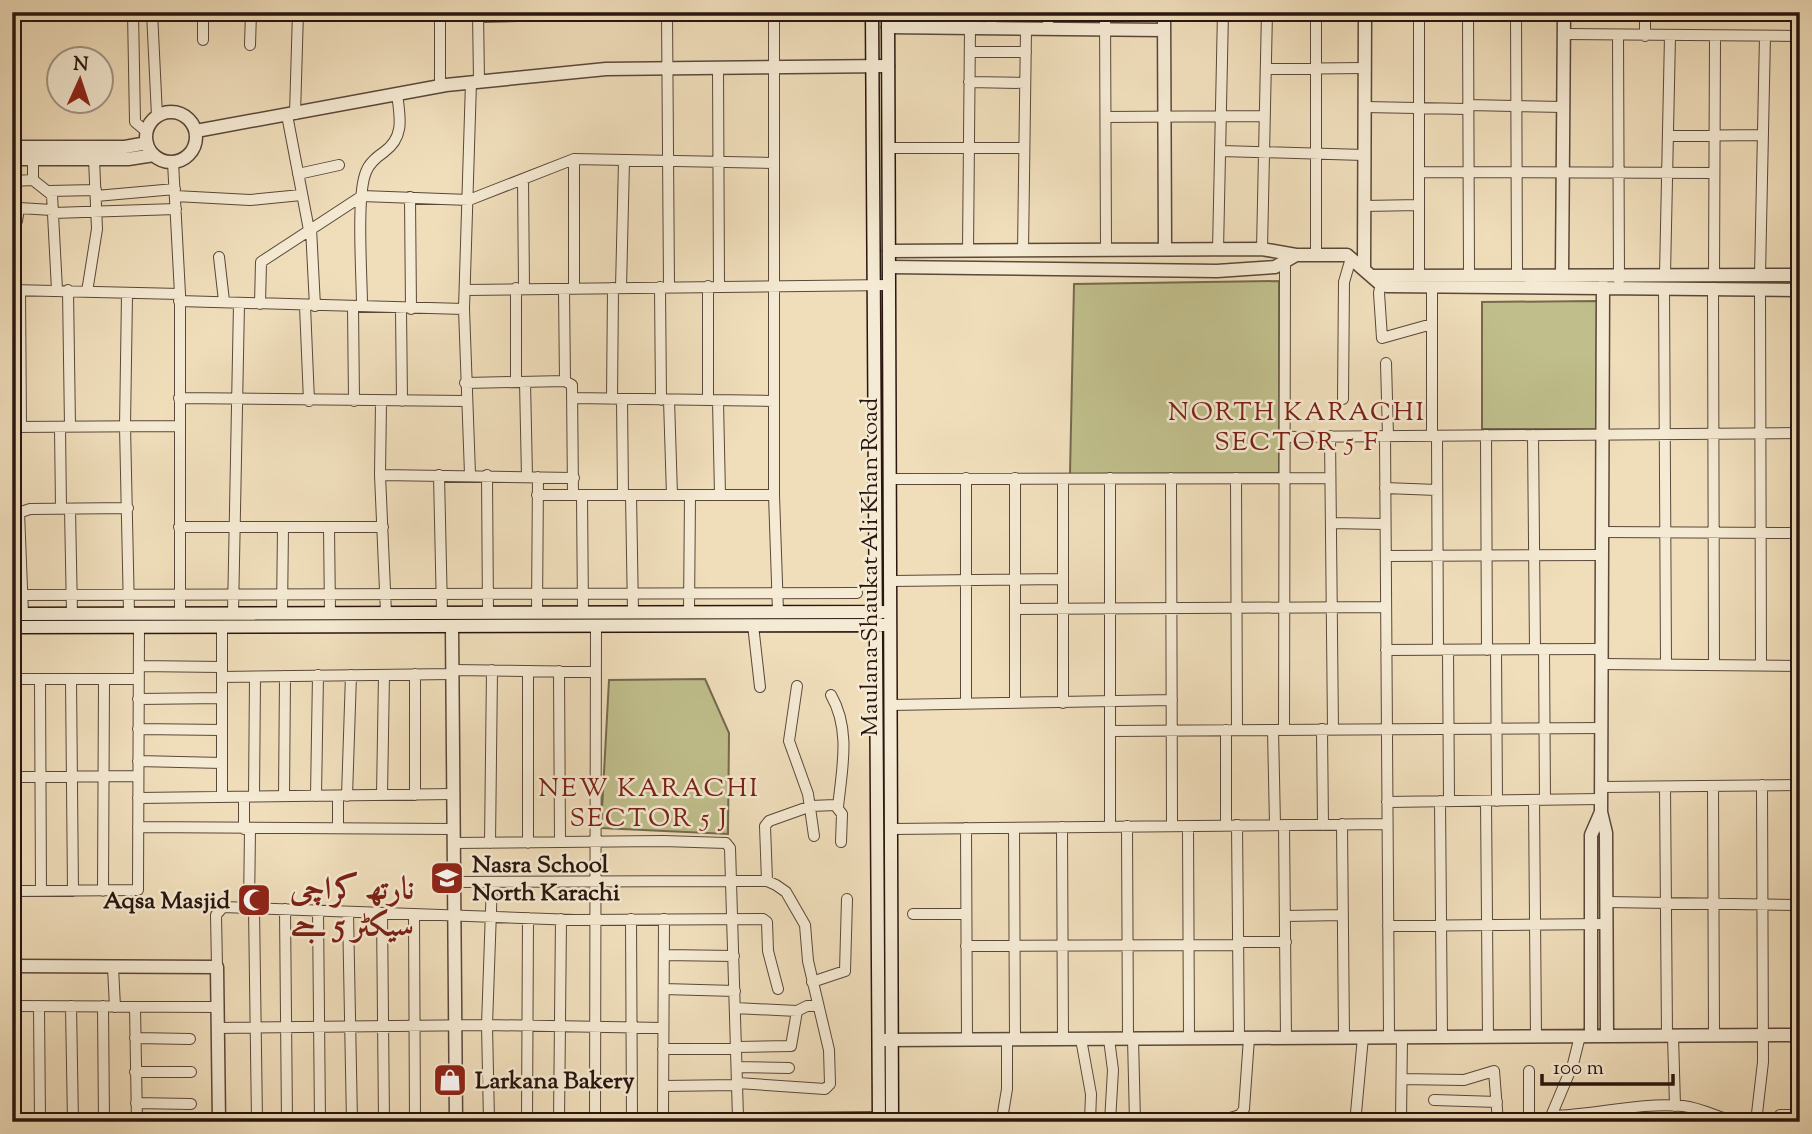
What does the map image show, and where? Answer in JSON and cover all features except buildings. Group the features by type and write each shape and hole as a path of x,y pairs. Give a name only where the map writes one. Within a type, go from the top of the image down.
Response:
{"street":[{"path":"133,12 135,122 147,138 154,155"},
{"path":"12,159 33,159 58,153 125,147 147,138 157,116 152,12"},
{"path":"203,12 203,40"},
{"path":"250,45 251,12"},
{"path":"298,12 291,114 301,195 310,229 309,401"},
{"path":"439,12 440,86"},
{"path":"470,474 464,309 478,14 691,12"},
{"path":"730,12 774,13 774,495 778,612"},
{"name":"Maulana Shaukat Ali Khan Road","path":"872,12 876,285 879,1119"},
{"name":"Maulana Shaukat Ali Khan Road","path":"888,12 892,1122"},
{"path":"938,12 938,28"},
{"path":"991,29 992,12"},
{"path":"1048,12 1048,29"},
{"path":"1105,12 1106,250"},
{"path":"1164,12 1165,249"},
{"path":"1218,250 1223,12"},
{"path":"1262,249 1267,12"},
{"path":"1316,12 1316,254"},
{"path":"1365,12 1364,206 1372,276 1379,293 1382,338 1432,324"},
{"path":"1419,12 1419,275"},
{"path":"1468,12 1469,275"},
{"path":"1516,12 1517,274"},
{"path":"1562,274 1564,12"},
{"path":"1644,36 1645,12"},
{"path":"668,13 665,400 672,495"},
{"path":"888,27 1164,30"},
{"path":"968,250 970,28"},
{"path":"1023,251 1026,29"},
{"path":"1564,34 1800,36"},
{"path":"1618,35 1619,280"},
{"path":"1666,664 1665,281 1670,36"},
{"path":"1714,665 1715,36"},
{"path":"1760,275 1765,36"},
{"path":"970,52 1026,52"},
{"path":"196,131 440,86 606,69 888,66"},
{"path":"718,67 719,163 713,401 720,495"},
{"path":"1266,69 1364,68"},
{"path":"969,82 1025,83"},
{"path":"354,401 362,196 366,172 374,160 395,144 399,134 397,94"},
{"path":"1365,107 1563,107"},
{"path":"12,147 94,159 154,155 173,162 187,157 195,145 196,131 191,120 181,113 169,112 157,116"},
{"path":"1106,117 1264,116"},
{"path":"1668,136 1763,135"},
{"path":"888,148 1024,148"},
{"path":"1221,151 1364,155"},
{"path":"33,159 33,180"},
{"path":"87,292 97,212 94,159"},
{"path":"260,304 261,262 362,196 469,200 574,159 774,163"},
{"path":"565,381 574,159"},
{"path":"624,160 617,288 617,399 627,495 633,612"},
{"path":"173,162 179,298 180,613"},
{"path":"298,174 339,164"},
{"path":"1419,172 1714,173"},
{"path":"523,179 520,382 532,477 537,495 537,612"},
{"path":"12,181 33,180 49,191 175,193 250,200 301,195"},
{"path":"49,191 57,290"},
{"path":"402,401 410,197"},
{"path":"1364,206 1419,205"},
{"path":"12,223 17,221 19,208 97,212 176,209"},
{"path":"889,251 1262,249 1289,256 1338,253 1351,258 1372,276 1432,287 1603,286 1619,280"},
{"path":"1082,250 1082,269"},
{"path":"890,267 1217,271 1275,267 1289,256"},
{"path":"1286,1038 1286,942 1280,825 1279,730 1284,608 1284,437 1289,256"},
{"path":"219,257 224,302"},
{"path":"1343,399 1344,282 1351,258"},
{"path":"1372,276 1562,274 1619,280 1713,282 1760,289 1800,290"},
{"path":"1713,282 1760,275 1800,275"},
{"path":"466,290 890,285"},
{"path":"1603,286 1601,800 1606,833 1607,1036"},
{"path":"1432,287 1438,556 1449,729 1441,926 1442,1037"},
{"path":"1760,289 1761,665"},
{"path":"179,426 17,427 16,290 68,290 239,304 464,309"},
{"path":"68,290 65,509 72,614"},
{"path":"127,295 125,426 129,613"},
{"path":"233,613 239,304"},
{"path":"1386,363 1388,926 1395,1037 1402,1079 1401,1122"},
{"path":"465,383 565,381 574,389 574,478 578,495 583,612"},
{"path":"179,398 466,401"},
{"path":"573,398 774,401"},
{"path":"381,402 380,475 386,612"},
{"path":"1284,437 1800,433"},
{"path":"1486,435 1487,555 1496,729 1487,925 1488,1037"},
{"path":"1533,435 1534,555 1545,728 1535,925 1536,1037"},
{"path":"1323,825 1332,607 1330,436"},
{"path":"380,475 470,474 574,478"},
{"path":"439,475 442,612"},
{"path":"487,475 488,612"},
{"path":"966,478 966,704"},
{"path":"1015,478 1016,703"},
{"path":"1110,478 1110,827"},
{"path":"1171,478 1172,826"},
{"path":"1217,1122 1230,1120 1244,1109 1244,1038 1231,825 1236,478"},
{"path":"889,479 1330,478"},
{"path":"1063,479 1063,703"},
{"path":"1385,488 1437,490"},
{"path":"537,495 774,495"},
{"path":"690,495 690,612"},
{"path":"128,508 15,513 18,614 778,612 876,618 891,625"},
{"path":"1331,523 1385,524"},
{"path":"179,527 383,527"},
{"path":"282,613 283,527"},
{"path":"330,527 330,613"},
{"path":"1602,533 1800,533"},
{"path":"1386,556 1602,555"},
{"path":"891,580 1063,579"},
{"path":"17,595 857,593"},
{"path":"1015,609 1386,607"},
{"path":"12,627 452,628 753,625 876,618 891,611"},
{"path":"753,625 760,687"},
{"path":"595,1122 596,626"},
{"path":"12,891 138,890 139,627"},
{"path":"222,627 222,797"},
{"path":"452,628 456,1122"},
{"path":"1386,650 1602,649"},
{"path":"1602,664 1800,666"},
{"path":"139,666 256,677 384,676 492,670 595,672"},
{"path":"490,843 492,670"},
{"path":"528,671 528,843"},
{"path":"559,671 560,842"},
{"path":"415,674 415,795"},
{"path":"316,796 318,675"},
{"path":"284,796 285,676"},
{"path":"338,827 351,676"},
{"path":"382,795 384,676"},
{"path":"256,677 247,829 257,1122"},
{"path":"12,679 138,679"},
{"path":"40,679 41,891"},
{"path":"71,679 73,891"},
{"path":"103,891 104,679"},
{"path":"797,686 789,741 811,806 814,836"},
{"path":"831,695 841,712 843,727 838,807 842,814 841,842"},
{"path":"138,699 222,698"},
{"path":"891,705 1172,700"},
{"path":"1110,731 1602,728"},
{"path":"138,729 222,730"},
{"path":"138,761 222,763"},
{"path":"12,777 138,776"},
{"path":"1756,1122 1763,1035 1762,785"},
{"path":"1387,802 1601,800 1665,787 1800,785"},
{"path":"1713,786 1714,1036"},
{"path":"1665,787 1670,1036 1675,1106"},
{"path":"138,798 454,794"},
{"path":"1601,800 1591,835 1591,924 1585,1036 1550,1119 1641,1105 1700,1109 1736,1122"},
{"path":"767,881 766,824 811,806 838,807"},
{"path":"1342,824 1344,1037"},
{"path":"891,829 1387,824"},
{"path":"1128,826 1128,946 1135,1122"},
{"path":"1188,826 1189,1038"},
{"path":"138,827 452,829"},
{"path":"1062,827 1063,1039"},
{"path":"966,828 967,1039"},
{"path":"1002,1119 1011,1039 1014,828"},
{"path":"453,843 726,844 730,848 738,1118"},
{"path":"454,881 767,881 786,892 805,925 812,982 829,1050 828,1087 738,1084 663,1086"},
{"path":"492,882 487,1025 488,1121 519,1122"},
{"path":"812,982 845,971 847,899"},
{"path":"1607,902 1800,905"},
{"path":"219,1122 216,915 219,909 561,919 766,920 768,951 778,989"},
{"path":"285,909 287,1122"},
{"path":"318,910 320,1122"},
{"path":"348,912 352,1122"},
{"path":"382,913 384,1122"},
{"path":"414,914 415,1122"},
{"path":"913,914 966,914"},
{"path":"1285,916 1343,915"},
{"path":"527,1122 528,918"},
{"path":"559,1122 561,919"},
{"path":"631,919 632,1122"},
{"path":"664,919 663,1086 660,1121 738,1118 879,1119"},
{"path":"1388,926 1606,924"},
{"path":"966,946 1286,942"},
{"path":"664,955 734,956"},
{"path":"12,966 217,967"},
{"path":"113,967 115,1007"},
{"path":"664,989 735,991"},
{"path":"12,1006 218,1007"},
{"path":"39,1006 40,1122"},
{"path":"71,1006 73,1122"},
{"path":"103,1006 104,1122"},
{"path":"735,1008 797,1011 807,1006 817,1006"},
{"path":"135,1007 136,1122"},
{"path":"663,1049 792,1046 797,1011"},
{"path":"218,1028 455,1025 663,1028"},
{"path":"877,1040 1800,1035"},
{"path":"1356,1112 1363,1037"},
{"path":"135,1038 190,1040"},
{"path":"1082,1039 1091,1094 1090,1122"},
{"path":"1109,1039 1114,1070 1110,1122"},
{"path":"737,1067 789,1068"},
{"path":"1402,1079 1464,1080 1492,1070 1496,1074 1498,1122"},
{"path":"1529,1070 1529,1122"},
{"path":"135,1072 191,1072"},
{"path":"1434,1100 1497,1102"},
{"path":"136,1103 191,1104"},
{"path":"1780,1122 1780,1115 1800,1115"},
{"path":"934,1122 1002,1119 1044,1122"}],"shaded area":[{"path":"1279,281 1279,473 1070,474 1074,284"},
{"path":"1597,301 1596,429 1482,429 1482,302"},
{"path":"705,679 729,733 728,834 601,828 609,680"}],"place":[{"name":"Nasra School North Karachi","path":"447,878"},
{"name":"Aqsa Masjid","path":"254,900"},
{"name":"Larkana Bakery","path":"450,1080"}],"district":[{"name":"NORTH KARACHI SECTOR 5 F","path":"1297,426"},
{"name":"NEW KARACHI SECTOR 5 J","path":"649,802"},
{"name":"نارتھ کراچی سیکٹر 5 جے","path":"352,906"}]}
